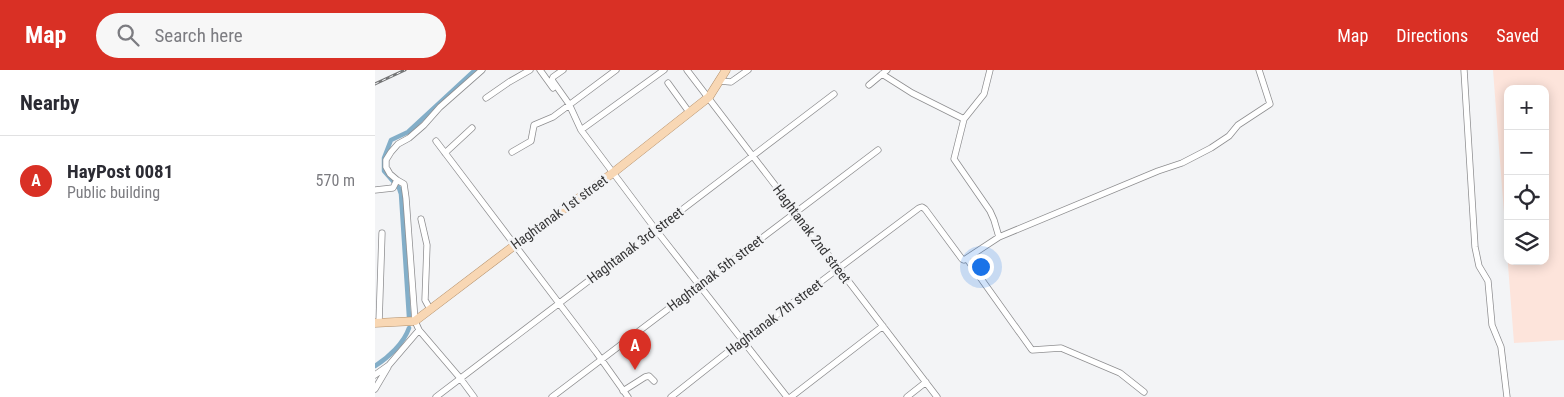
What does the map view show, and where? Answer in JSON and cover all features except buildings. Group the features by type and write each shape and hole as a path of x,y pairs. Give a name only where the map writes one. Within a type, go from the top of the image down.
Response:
{"main road":[{"name":"Haghtanak 1st street","path":"415,322 614,172 709,97 727,70"},
{"path":"377,323 415,322"}],"street":[{"path":"474,397 419,330 415,322 407,198 404,184 396,182 389,174 386,160 398,144 409,138 424,125 440,107 482,70"},
{"path":"486,98 529,70"},
{"path":"540,70 568,105"},
{"path":"563,70 553,77 552,80 581,130 656,230 789,397 883,326"},
{"path":"513,152 531,141 534,125 553,117 616,70"},
{"path":"581,130 664,70"},
{"name":"Haghtanak 2nd street","path":"687,70 937,397"},
{"path":"720,81 731,82 747,70"},
{"path":"990,70 984,94 963,119 954,159 990,211 995,220 999,237"},
{"path":"1145,392 1120,373 1061,348 1032,350 965,259 999,237 1182,163 1211,148 1229,136 1238,125 1270,104 1259,70"},
{"path":"1464,70 1475,247 1479,266 1488,281 1492,326 1501,347 1507,397"},
{"path":"869,85 884,72 912,93 963,119"},
{"path":"668,83 689,112"},
{"name":"Haghtanak 3rd street","path":"436,397 834,94"},
{"path":"445,153 472,128"},
{"path":"437,141 628,397"},
{"name":"Haghtanak 5th street","path":"552,397 878,150"},
{"path":"375,190 393,188 396,182"},
{"name":"Haghtanak 7th street","path":"671,397 743,340 919,208 922,207 965,259"},
{"path":"421,219 427,245 425,300 430,309"},
{"path":"377,323 382,233"},
{"path":"375,389 389,365 419,330"},
{"path":"375,375 389,365"},
{"path":"623,391 645,377 649,376 654,381"},
{"path":"907,397 925,382"}],"shaded area":[{"path":"1493,70 1564,70 1564,340 1514,343 1508,265 1549,265 1549,85 1504,85 1504,213"}],"waterway":[{"path":"409,317 401,194 399,188 384,171 384,158 391,140 408,132 475,70"},
{"path":"375,366 395,350 407,334 409,328"}],"railway":[{"path":"375,84 405,70"}],"place":[{"name":"HayPost 0081","path":"635,370"}]}
